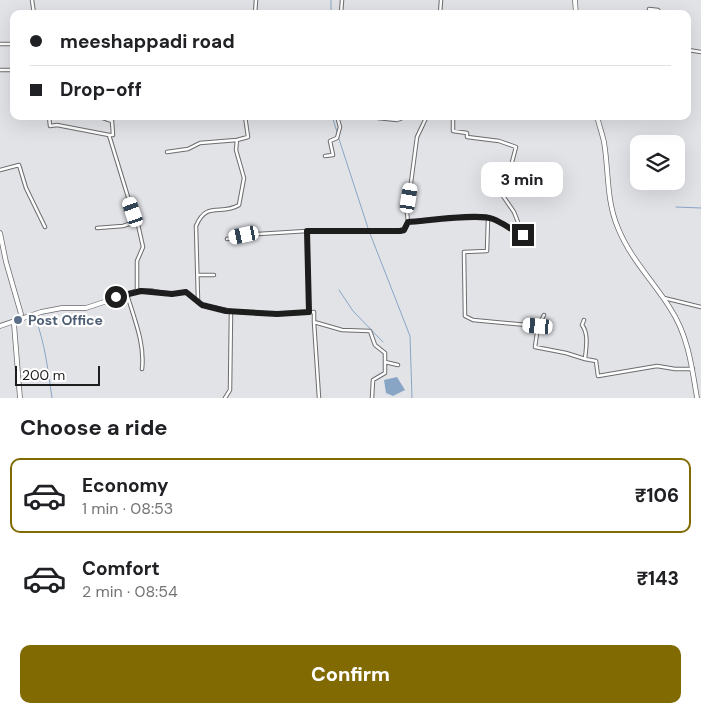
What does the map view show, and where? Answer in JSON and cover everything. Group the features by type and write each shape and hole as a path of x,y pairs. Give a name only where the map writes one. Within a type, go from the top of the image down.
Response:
{"main road":[{"path":"598,120 604,142 612,214 618,230 636,262 663,298 682,330 693,368 698,398"},
{"path":"0,233 2,258 22,314 14,324 20,398"},
{"path":"0,326 41,312 62,308 86,308 137,291 152,291"}],"street":[{"path":"649,8 658,10"},
{"path":"49,120 50,126 58,125 113,135 112,121 109,120"},
{"path":"167,152 188,149 200,142 236,140 248,137 246,120"},
{"path":"326,156 333,155 330,141 338,138 340,127 338,120"},
{"path":"228,239 244,235 307,231 404,230 408,222 407,212 417,137 425,120"},
{"path":"408,222 488,218 523,235 514,212 503,196 516,147 499,141 467,137 467,133 454,131 453,120"},
{"path":"109,135 128,197 138,221 143,247 137,261 137,291"},
{"path":"198,300 196,226 200,217 208,210 233,209 239,206 244,178 236,150 236,140"},
{"path":"0,170 19,165 26,188 45,227"},
{"path":"488,218 487,251 464,252 465,316 473,320 538,326"},
{"path":"97,228 123,226 138,221"},
{"path":"307,231 309,312"},
{"path":"198,275 214,275"},
{"path":"152,291 172,294 186,292 202,305 231,311 277,314 314,312 319,398"},
{"path":"127,294 140,340 143,357 142,369"},
{"path":"663,298 701,307"},
{"path":"225,398 230,390 231,311"},
{"path":"544,315 538,326 536,347 596,361 598,376 657,366 675,369 693,368"},
{"path":"584,320 582,325 586,329 587,343 585,359"},
{"path":"314,322 342,330 370,331 375,345 385,353 385,373 373,380 372,398"},
{"path":"385,362 398,364"}],"water":[{"path":"397,377 405,390 393,396 386,393 384,380"}],"waterway":[{"path":"331,0 331,10"},
{"path":"333,120 337,132"},
{"path":"338,136 369,231 410,336 412,398"},
{"path":"676,207 701,208"},
{"path":"339,290 353,311 383,342"},
{"path":"35,317 44,347 52,398"}],"place":[{"name":"Post Office","path":"18,320"}],"route":[{"path":"116,297 141,291 172,294 186,292 202,305 226,311 277,314 309,312 307,231 400,231 404,230 408,222 480,216 493,218 510,230 523,235"}]}
